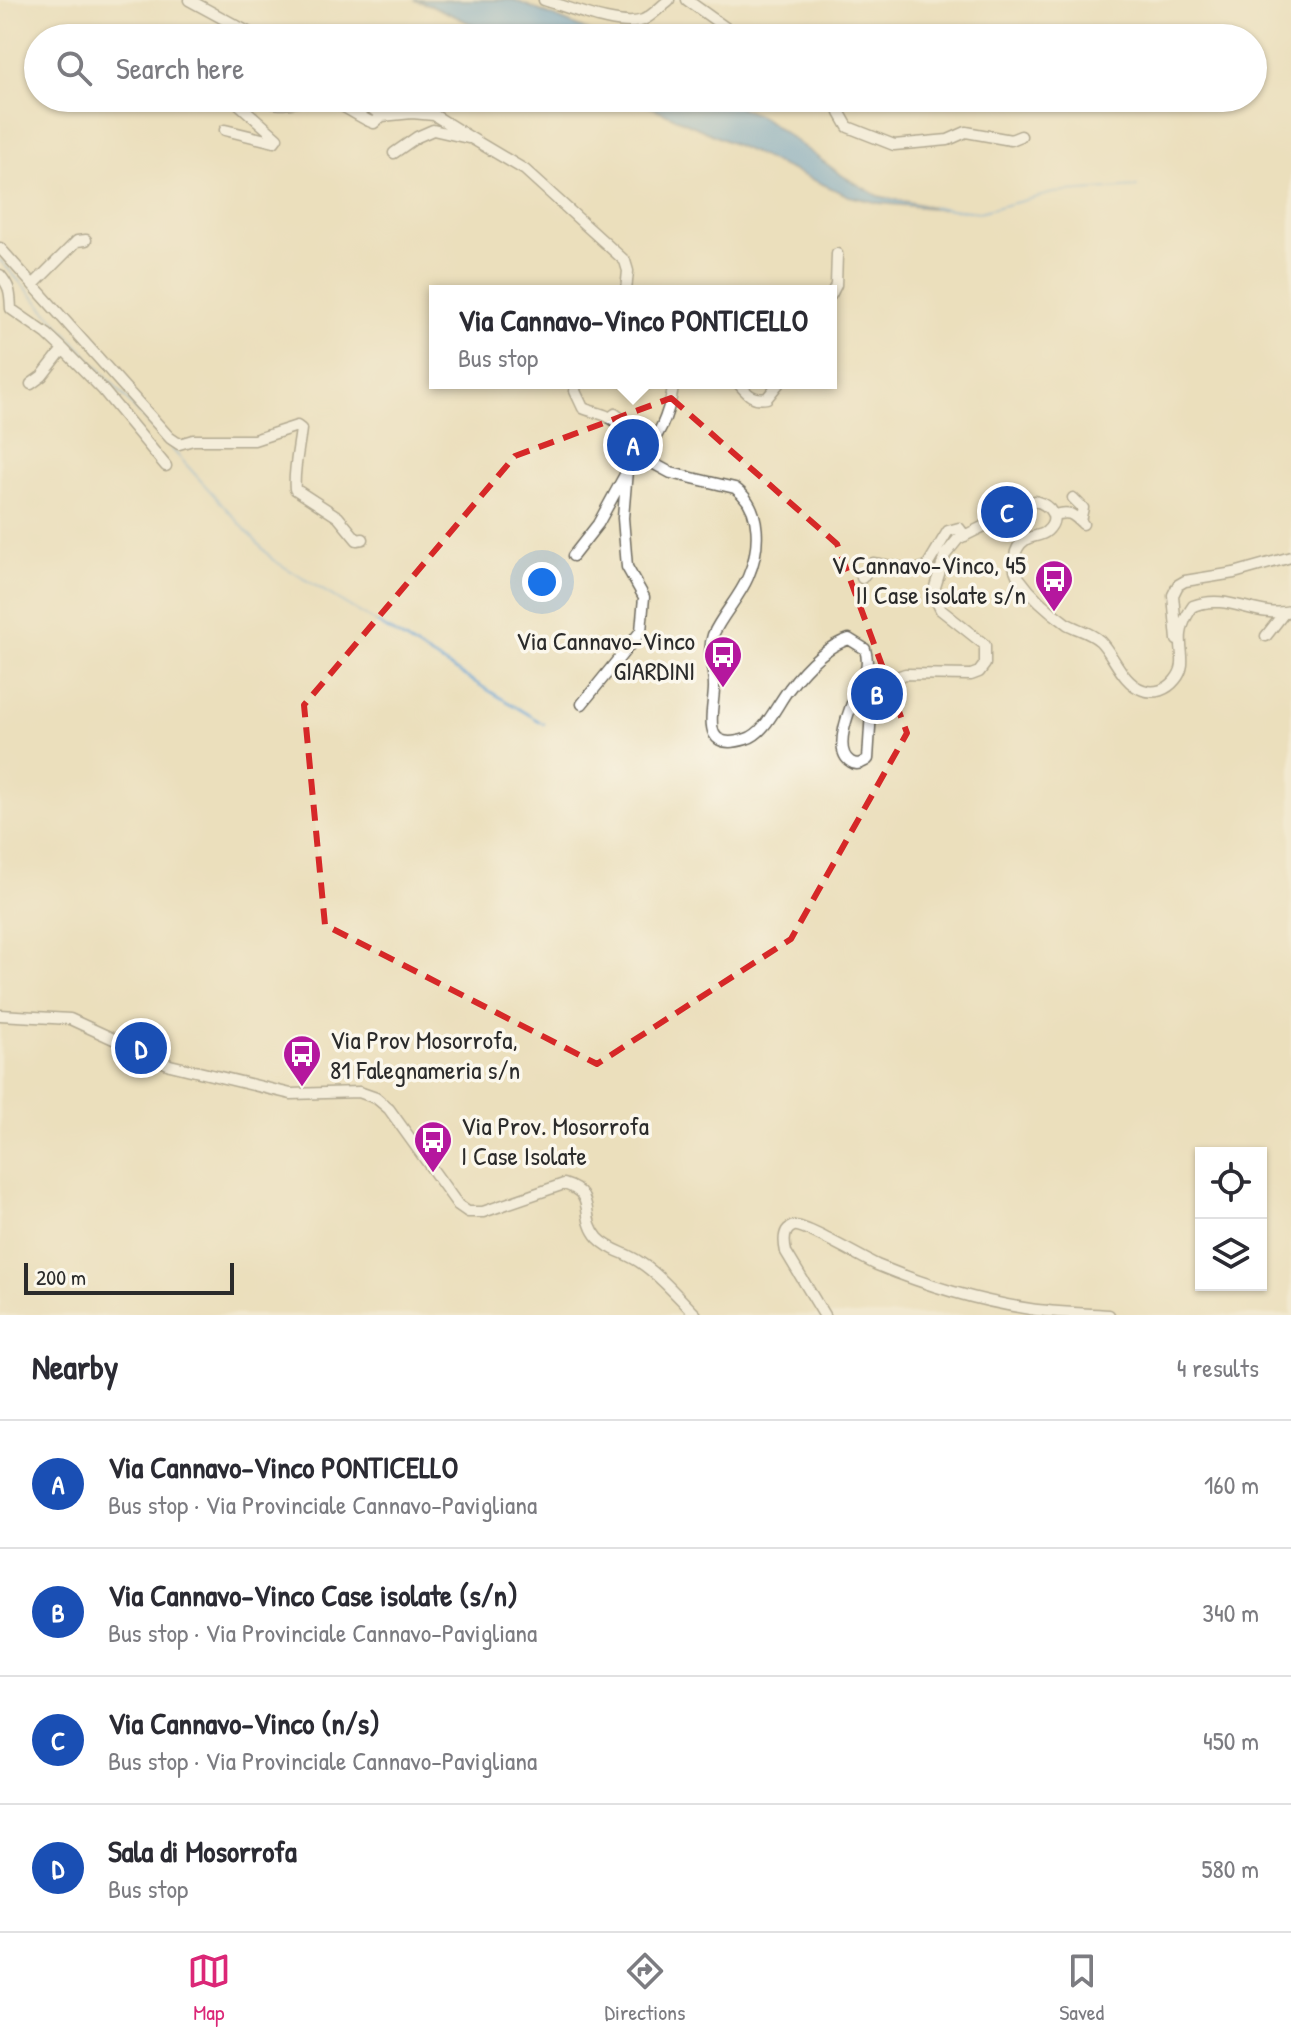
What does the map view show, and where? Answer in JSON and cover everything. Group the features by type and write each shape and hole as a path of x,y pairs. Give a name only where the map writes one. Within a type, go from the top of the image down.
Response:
{"street":[{"path":"189,0 233,24"},
{"path":"544,0 618,22 643,20 669,0"},
{"path":"687,0 720,24"},
{"path":"225,130 274,142 277,138 274,132 247,112"},
{"path":"353,112 374,123 382,116 412,113 434,115 525,170 618,253 628,271 627,285"},
{"path":"376,112 382,116"},
{"path":"840,112 848,127 894,145 948,140 966,132 1011,140 1021,136"},
{"path":"394,153 433,130 471,138"},
{"path":"33,285 77,241 86,240"},
{"path":"0,248 170,438 179,444 193,440 254,440 297,426 301,429 295,489 338,517 357,540 363,539"},
{"path":"836,285 837,254"},
{"path":"0,275 12,293 11,309 63,349 103,390 166,466"},
{"path":"31,384 42,376 63,349"},
{"path":"575,389 583,408 611,417 620,426 630,448 671,473 735,488 743,494 755,516 757,537 748,576 713,636 709,654 714,687 710,725 715,734 724,740 744,740 754,736 790,687 817,658 837,643 849,639 865,649 868,659 852,702 841,746 852,764 868,759 871,711 884,687 894,678 905,674 971,675 979,672 985,664 985,645 941,610 936,600 935,587 945,555 954,542 1035,501 1043,503 1054,515"},
{"path":"573,556 598,524 621,477 651,444 670,407 673,389"},
{"path":"743,389 758,400 767,398 774,389"},
{"path":"582,704 641,631 644,618 644,597 627,567 624,539 627,470"},
{"path":"1054,515 1073,513 1081,522 1083,508 1073,498"},
{"path":"1054,515 1045,534 1025,540 1015,555 1015,573 1050,611 1102,642 1133,685 1141,690 1164,690 1183,668 1181,636 1184,621 1193,606 1214,600 1272,614 1288,612"},
{"path":"862,578 873,563 916,570 927,566 948,531 959,528 965,536"},
{"path":"1183,658 1174,617 1173,595 1178,585 1291,557"},
{"path":"1266,636 1288,612"},
{"path":"0,1015 70,1019 170,1065 291,1094 359,1092 376,1098 389,1109 458,1205 468,1212 483,1212 564,1184 577,1188 586,1200 591,1229 598,1239 645,1265 696,1315"},
{"path":"824,1315 786,1252 783,1240 787,1231 795,1226 808,1228 850,1253 920,1283 1030,1309 1109,1315"}],"highlighted area":[{"path":"671,398 837,544 907,733 791,939 597,1064 325,925 304,705 515,456"}],"water":[{"path":"414,0 514,0 571,24 472,24"},
{"path":"662,112 751,112 764,118 843,176 878,196 943,209 878,203 849,196"}],"waterway":[{"path":"932,207 979,212 1053,193 1137,187"},
{"path":"0,260 273,560 544,724"}],"place":[{"name":"Via Cannavo-Vinco PONTICELLO","path":"633,445"},
{"name":"Via Cannavo-Vinco (n/s)","path":"1007,512"},
{"name":"V Cannavo-Vinco, 45 II Case isolate s/n","path":"1054,613"},
{"name":"Via Cannavo-Vinco GIARDINI","path":"723,689"},
{"name":"Via Cannavo-Vinco Case isolate (s/n)","path":"877,694"},
{"name":"Sala di Mosorrofa","path":"141,1048"},
{"name":"Via Prov Mosorrofa, 81 Falegnameria s/n","path":"302,1088"},
{"name":"Via Prov. Mosorrofa I Case Isolate","path":"433,1174"}]}
